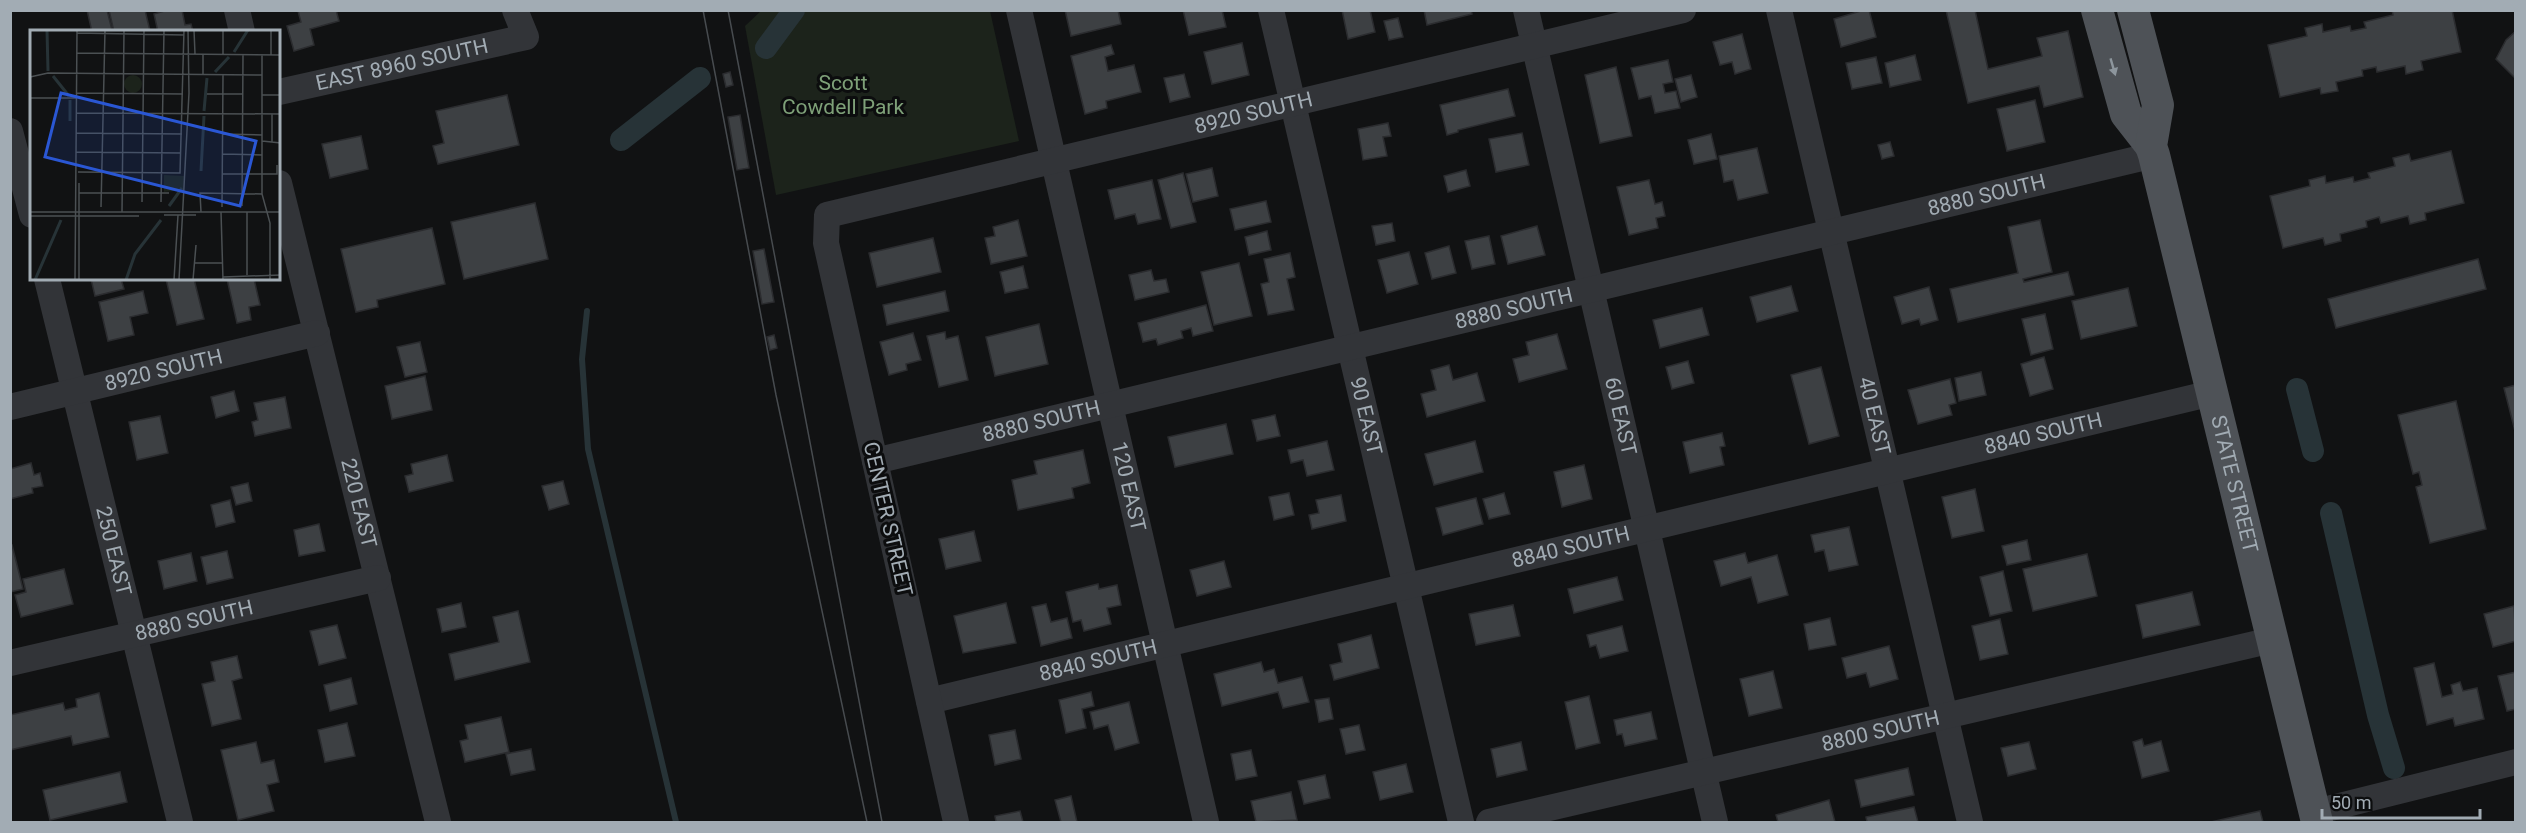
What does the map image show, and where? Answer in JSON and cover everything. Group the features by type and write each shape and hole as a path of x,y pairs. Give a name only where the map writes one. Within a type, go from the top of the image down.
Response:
{"main road":[{"name":"STATE STREET","path":"2097,10 2126,114 2152,151 2316,817"},
{"name":"STATE STREET","path":"2133,10 2158,105 2152,151"}],"street":[{"path":"237,10 242,30"},
{"name":"EAST 8960 SOUTH","path":"280,92 526,38 515,10"},
{"name":"120 EAST","path":"1018,10 1163,645 1206,822"},
{"name":"90 EAST","path":"1271,10 1461,822"},
{"name":"60 EAST","path":"1526,10 1715,822"},
{"name":"8920 SOUTH","path":"826,215 1683,10"},
{"name":"40 EAST","path":"1779,10 1970,822"},
{"path":"17,146 30,206"},
{"name":"8880 SOUTH","path":"875,461 1831,232 2152,151"},
{"name":"220 EAST","path":"280,187 438,822"},
{"name":"CENTER STREET","path":"826,215 826,243 956,822"},
{"name":"250 EAST","path":"47,280 180,822"},
{"name":"8920 SOUTH","path":"10,407 317,333"},
{"name":"8840 SOUTH","path":"929,701 2212,393"},
{"name":"8880 SOUTH","path":"10,663 378,578"},
{"name":"8800 SOUTH","path":"1489,822 2272,640"},
{"path":"2316,817 2516,762"}],"green space":[{"name":"Scott Cowdell Park","path":"762,10 990,11 1019,141 776,195 745,26"}],"building":[{"path":"87,10 107,10 112,30 92,30"},
{"path":"109,10 145,10 150,30 114,30"},
{"path":"168,10 182,10 185,25 191,24 192,30 158,30 154,14"},
{"path":"336,10 339,21 310,29 314,45 294,51 287,26 301,22 298,11"},
{"path":"1065,10 1118,10 1121,24 1071,36"},
{"path":"1183,10 1222,10 1226,27 1189,35"},
{"path":"1342,10 1370,10 1375,32 1348,39"},
{"path":"1424,10 1471,10 1472,14 1427,25"},
{"path":"1869,10 1876,37 1841,47 1834,19"},
{"path":"1946,10 1975,10 1988,69 2042,56 2037,38 2068,31 2083,97 2044,107 2039,86 1968,103"},
{"path":"2392,10 2452,10 2461,52 2421,61 2423,70 2406,74 2405,66 2377,72 2376,67 2362,70 2363,76 2336,82 2338,91 2321,94 2320,88 2280,97 2268,45 2307,36 2305,28 2322,24 2323,32 2350,26 2351,31 2366,28 2364,22 2393,15"},
{"path":"1398,18 1403,37 1389,40 1384,21"},
{"path":"2516,31 2516,79 2496,59 2506,40"},
{"path":"1742,34 1751,69 1735,74 1732,62 1720,65 1713,42"},
{"path":"1242,43 1249,75 1212,84 1204,52"},
{"path":"1111,45 1114,54 1105,57 1108,71 1134,65 1141,92 1106,101 1107,108 1085,114 1071,56"},
{"path":"1915,55 1921,80 1890,87 1885,63"},
{"path":"1876,57 1882,83 1852,89 1846,63"},
{"path":"1668,60 1673,82 1663,84 1665,93 1676,91 1680,108 1655,113 1651,96 1639,99 1631,68"},
{"path":"1616,67 1632,136 1600,143 1585,75"},
{"path":"730,72 733,85 726,87 723,74"},
{"path":"1184,74 1190,97 1170,102 1164,78"},
{"path":"1691,75 1697,97 1681,102 1675,79"},
{"path":"1508,89 1515,116 1458,130 1458,132 1447,135 1440,105"},
{"path":"507,95 519,145 438,164 433,146 444,143 436,111"},
{"path":"2035,100 2045,142 2007,151 1997,109"},
{"path":"740,115 749,168 737,170 728,117"},
{"path":"1388,123 1391,136 1383,137 1387,156 1363,160 1358,129"},
{"path":"1522,133 1529,165 1496,172 1489,139"},
{"path":"1711,134 1717,159 1694,164 1688,140"},
{"path":"361,136 368,169 330,178 322,144"},
{"path":"1890,142 1894,156 1882,159 1878,145"},
{"path":"1757,148 1768,193 1738,200 1733,180 1724,182 1719,156"},
{"path":"2451,151 2464,203 2425,213 2426,220 2410,224 2408,216 2381,223 2379,217 2366,221 2367,227 2340,234 2341,241 2325,245 2323,238 2283,248 2270,196 2310,186 2309,180 2325,176 2326,183 2353,177 2354,182 2370,178 2368,173 2395,166 2393,158 2409,154 2411,161"},
{"path":"1212,168 1218,196 1193,202 1186,174"},
{"path":"1466,170 1470,186 1448,192 1444,176"},
{"path":"1183,173 1196,222 1171,228 1158,180"},
{"path":"1152,180 1161,219 1138,224 1135,214 1115,219 1108,190"},
{"path":"1649,180 1655,204 1662,202 1665,216 1656,218 1658,228 1629,235 1617,187"},
{"path":"1266,201 1271,222 1235,230 1230,209"},
{"path":"535,203 548,259 464,279 451,222"},
{"path":"1018,220 1027,256 991,264 985,238 995,236 993,227"},
{"path":"2040,220 2052,272 2023,279 2024,282 2068,272 2074,295 1958,322 1950,289 2018,273 2008,227"},
{"path":"1392,223 1395,241 1376,245 1372,226"},
{"path":"1537,226 1545,255 1508,264 1501,236"},
{"path":"432,228 445,284 377,300 378,307 356,312 341,249"},
{"path":"1267,231 1271,250 1249,255 1245,237"},
{"path":"1489,236 1495,264 1472,269 1465,241"},
{"path":"933,238 941,272 877,287 869,253"},
{"path":"1449,246 1456,273 1432,279 1425,253"},
{"path":"764,249 774,302 762,304 753,251"},
{"path":"1409,252 1418,284 1387,293 1378,260"},
{"path":"1290,253 1295,277 1287,279 1294,310 1268,315 1261,284 1269,282 1264,259"},
{"path":"2478,259 2486,289 2336,328 2328,299"},
{"path":"1239,263 1252,316 1214,325 1201,272"},
{"path":"1023,266 1028,288 1005,293 1000,272"},
{"path":"1151,270 1154,281 1166,279 1169,292 1135,300 1129,275"},
{"path":"91,280 121,280 124,289 95,296"},
{"path":"166,280 194,280 204,319 177,325"},
{"path":"227,280 254,280 260,305 249,307 251,320 237,323"},
{"path":"1791,286 1798,311 1757,322 1750,297"},
{"path":"1929,287 1938,320 1921,325 1919,319 1902,324 1894,297"},
{"path":"2128,288 2137,326 2081,339 2072,301"},
{"path":"143,291 148,313 130,317 134,335 108,341 99,302"},
{"path":"945,291 949,311 887,325 883,305"},
{"path":"1206,305 1213,331 1193,336 1191,328 1181,331 1183,338 1158,345 1156,339 1143,342 1138,323"},
{"path":"1702,308 1709,335 1660,348 1653,320"},
{"path":"2045,314 2053,349 2031,355 2022,319"},
{"path":"1039,324 1048,364 995,376 986,337"},
{"path":"945,332 946,339 958,336 968,380 939,387 927,336"},
{"path":"913,333 921,360 906,364 907,370 889,375 880,342"},
{"path":"1557,334 1567,369 1519,382 1513,359 1529,355 1526,342"},
{"path":"774,335 777,348 770,350 767,337"},
{"path":"420,342 427,372 405,377 397,347"},
{"path":"2044,357 2053,389 2030,396 2021,364"},
{"path":"1688,361 1694,383 1672,389 1666,367"},
{"path":"1449,365 1453,380 1477,373 1485,401 1427,417 1421,394 1436,390 1431,370"},
{"path":"1821,367 1839,436 1809,444 1791,375"},
{"path":"1981,372 1986,395 1959,401 1955,378"},
{"path":"425,376 432,410 392,419 385,386"},
{"path":"1950,379 1956,403 1949,405 1952,415 1918,424 1908,390"},
{"path":"2516,385 2516,435 2504,388"},
{"path":"234,391 239,411 216,418 211,397"},
{"path":"285,397 291,428 255,436 252,422 258,420 254,403"},
{"path":"2456,401 2486,529 2430,543 2416,487 2422,485 2419,472 2413,474 2398,415"},
{"path":"1275,415 1280,436 1257,441 1252,420"},
{"path":"160,416 168,453 137,460 129,422"},
{"path":"1226,424 1233,454 1175,467 1168,437"},
{"path":"1722,433 1725,446 1720,447 1724,465 1690,473 1683,442"},
{"path":"1327,441 1334,470 1307,476 1303,460 1291,463 1288,450"},
{"path":"1475,441 1483,472 1434,485 1425,454"},
{"path":"1083,450 1090,483 1072,488 1074,498 1018,510 1012,480 1037,474 1034,461"},
{"path":"447,455 453,481 409,492 405,476 413,474 411,464"},
{"path":"31,463 34,475 40,473 43,486 32,488 33,493 10,499 10,469"},
{"path":"1584,465 1592,499 1562,507 1554,472"},
{"path":"563,481 569,504 549,510 542,486"},
{"path":"248,483 252,501 236,505 231,487"},
{"path":"1975,489 1984,531 1952,538 1942,497"},
{"path":"1289,493 1294,515 1274,520 1269,497"},
{"path":"1504,493 1510,514 1489,519 1483,499"},
{"path":"1341,495 1346,521 1312,529 1309,515 1319,513 1316,500"},
{"path":"1476,498 1483,524 1443,535 1436,508"},
{"path":"230,500 235,522 216,527 211,505"},
{"path":"319,524 325,551 299,556 294,530"},
{"path":"1849,527 1858,565 1829,571 1824,550 1815,552 1811,535"},
{"path":"974,531 981,561 946,569 939,539"},
{"path":"2027,540 2031,560 2007,565 2002,546"},
{"path":"12,545 23,589 10,592 10,546"},
{"path":"227,551 233,578 207,584 201,557"},
{"path":"191,553 197,581 164,589 158,561"},
{"path":"1745,553 1748,563 1777,555 1788,595 1758,603 1751,577 1721,586 1714,561"},
{"path":"2087,554 2097,596 2033,611 2023,569"},
{"path":"1224,561 1231,587 1197,596 1190,570"},
{"path":"64,569 73,604 21,617 15,595 26,592 23,579"},
{"path":"2003,571 2012,611 1990,616 1980,577"},
{"path":"1617,577 1623,600 1574,613 1568,589"},
{"path":"1098,584 1099,589 1117,585 1121,605 1107,608 1111,624 1084,631 1081,620 1073,622 1066,592"},
{"path":"2192,592 2200,625 2143,638 2136,605"},
{"path":"461,603 466,627 442,632 437,609"},
{"path":"1006,603 1016,643 963,653 954,616"},
{"path":"1046,604 1051,622 1067,618 1072,638 1041,646 1032,607"},
{"path":"1513,605 1520,636 1476,645 1469,614"},
{"path":"2514,606 2516,641 2493,647 2484,614"},
{"path":"518,611 530,662 455,680 449,654 499,642 493,617"},
{"path":"1830,618 1836,645 1809,650 1804,624"},
{"path":"2000,619 2008,654 1980,660 1972,626"},
{"path":"337,625 346,658 319,665 310,631"},
{"path":"1622,626 1628,651 1600,658 1596,645 1590,647 1587,635"},
{"path":"1371,635 1379,668 1334,680 1330,665 1342,662 1338,644"},
{"path":"1889,646 1898,679 1870,687 1866,673 1847,678 1842,658"},
{"path":"237,656 242,678 232,681 241,719 212,726 202,684 215,681 211,662"},
{"path":"1261,662 1264,672 1274,669 1278,683 1302,677 1309,702 1283,708 1278,692 1222,706 1214,674"},
{"path":"2434,663 2442,697 2453,694 2451,685 2460,682 2463,691 2477,688 2484,719 2455,726 2453,718 2427,725 2414,668"},
{"path":"1773,671 1782,708 1749,716 1740,679"},
{"path":"2516,672 2516,709 2507,711 2498,676"},
{"path":"351,678 357,704 330,711 324,685"},
{"path":"1091,692 1094,706 1082,709 1086,728 1066,733 1059,700"},
{"path":"99,693 109,737 73,745 71,736 10,750 10,715 63,703 65,710 77,707 76,699"},
{"path":"1589,696 1600,743 1576,749 1565,702"},
{"path":"1329,698 1333,719 1319,722 1315,700"},
{"path":"1129,702 1139,743 1115,750 1108,725 1094,729 1090,712"},
{"path":"1651,712 1657,739 1625,746 1622,734 1617,735 1614,720"},
{"path":"501,717 509,752 465,762 460,741 468,739 465,725"},
{"path":"347,723 355,756 325,762 318,730"},
{"path":"1359,725 1365,750 1346,754 1340,729"},
{"path":"1015,730 1021,759 995,765 989,735"},
{"path":"2142,739 2144,746 2161,741 2169,771 2142,778 2133,742"},
{"path":"256,742 261,763 274,760 279,782 267,785 274,811 238,820 221,750"},
{"path":"1521,742 1527,770 1497,777 1491,749"},
{"path":"2029,742 2036,769 2008,776 2001,748"},
{"path":"531,749 535,770 511,775 506,754"},
{"path":"1251,750 1257,776 1236,780 1231,754"},
{"path":"1406,764 1413,792 1380,800 1373,772"},
{"path":"1908,768 1914,795 1861,807 1855,780"},
{"path":"120,772 127,802 50,820 43,790"},
{"path":"1325,775 1330,798 1304,804 1298,781"},
{"path":"1291,792 1297,820 1256,822 1251,801"},
{"path":"1071,796 1077,822 1061,822 1055,800"},
{"path":"1829,800 1835,822 1778,822 1776,815"},
{"path":"1914,807 1918,822 1867,822 1866,817"},
{"path":"1020,811 1023,822 996,822 995,816"},
{"path":"2260,811 2263,822 2211,822"}],"waterway":[{"path":"766,48 794,10"},
{"path":"621,140 700,78"},
{"path":"587,311 582,359 588,449 676,822"},
{"path":"2297,389 2313,451"},
{"path":"2331,513 2378,715 2394,768"}],"tram line":[{"path":"703,10 776,395 867,822"},
{"path":"728,10 882,822"}]}
